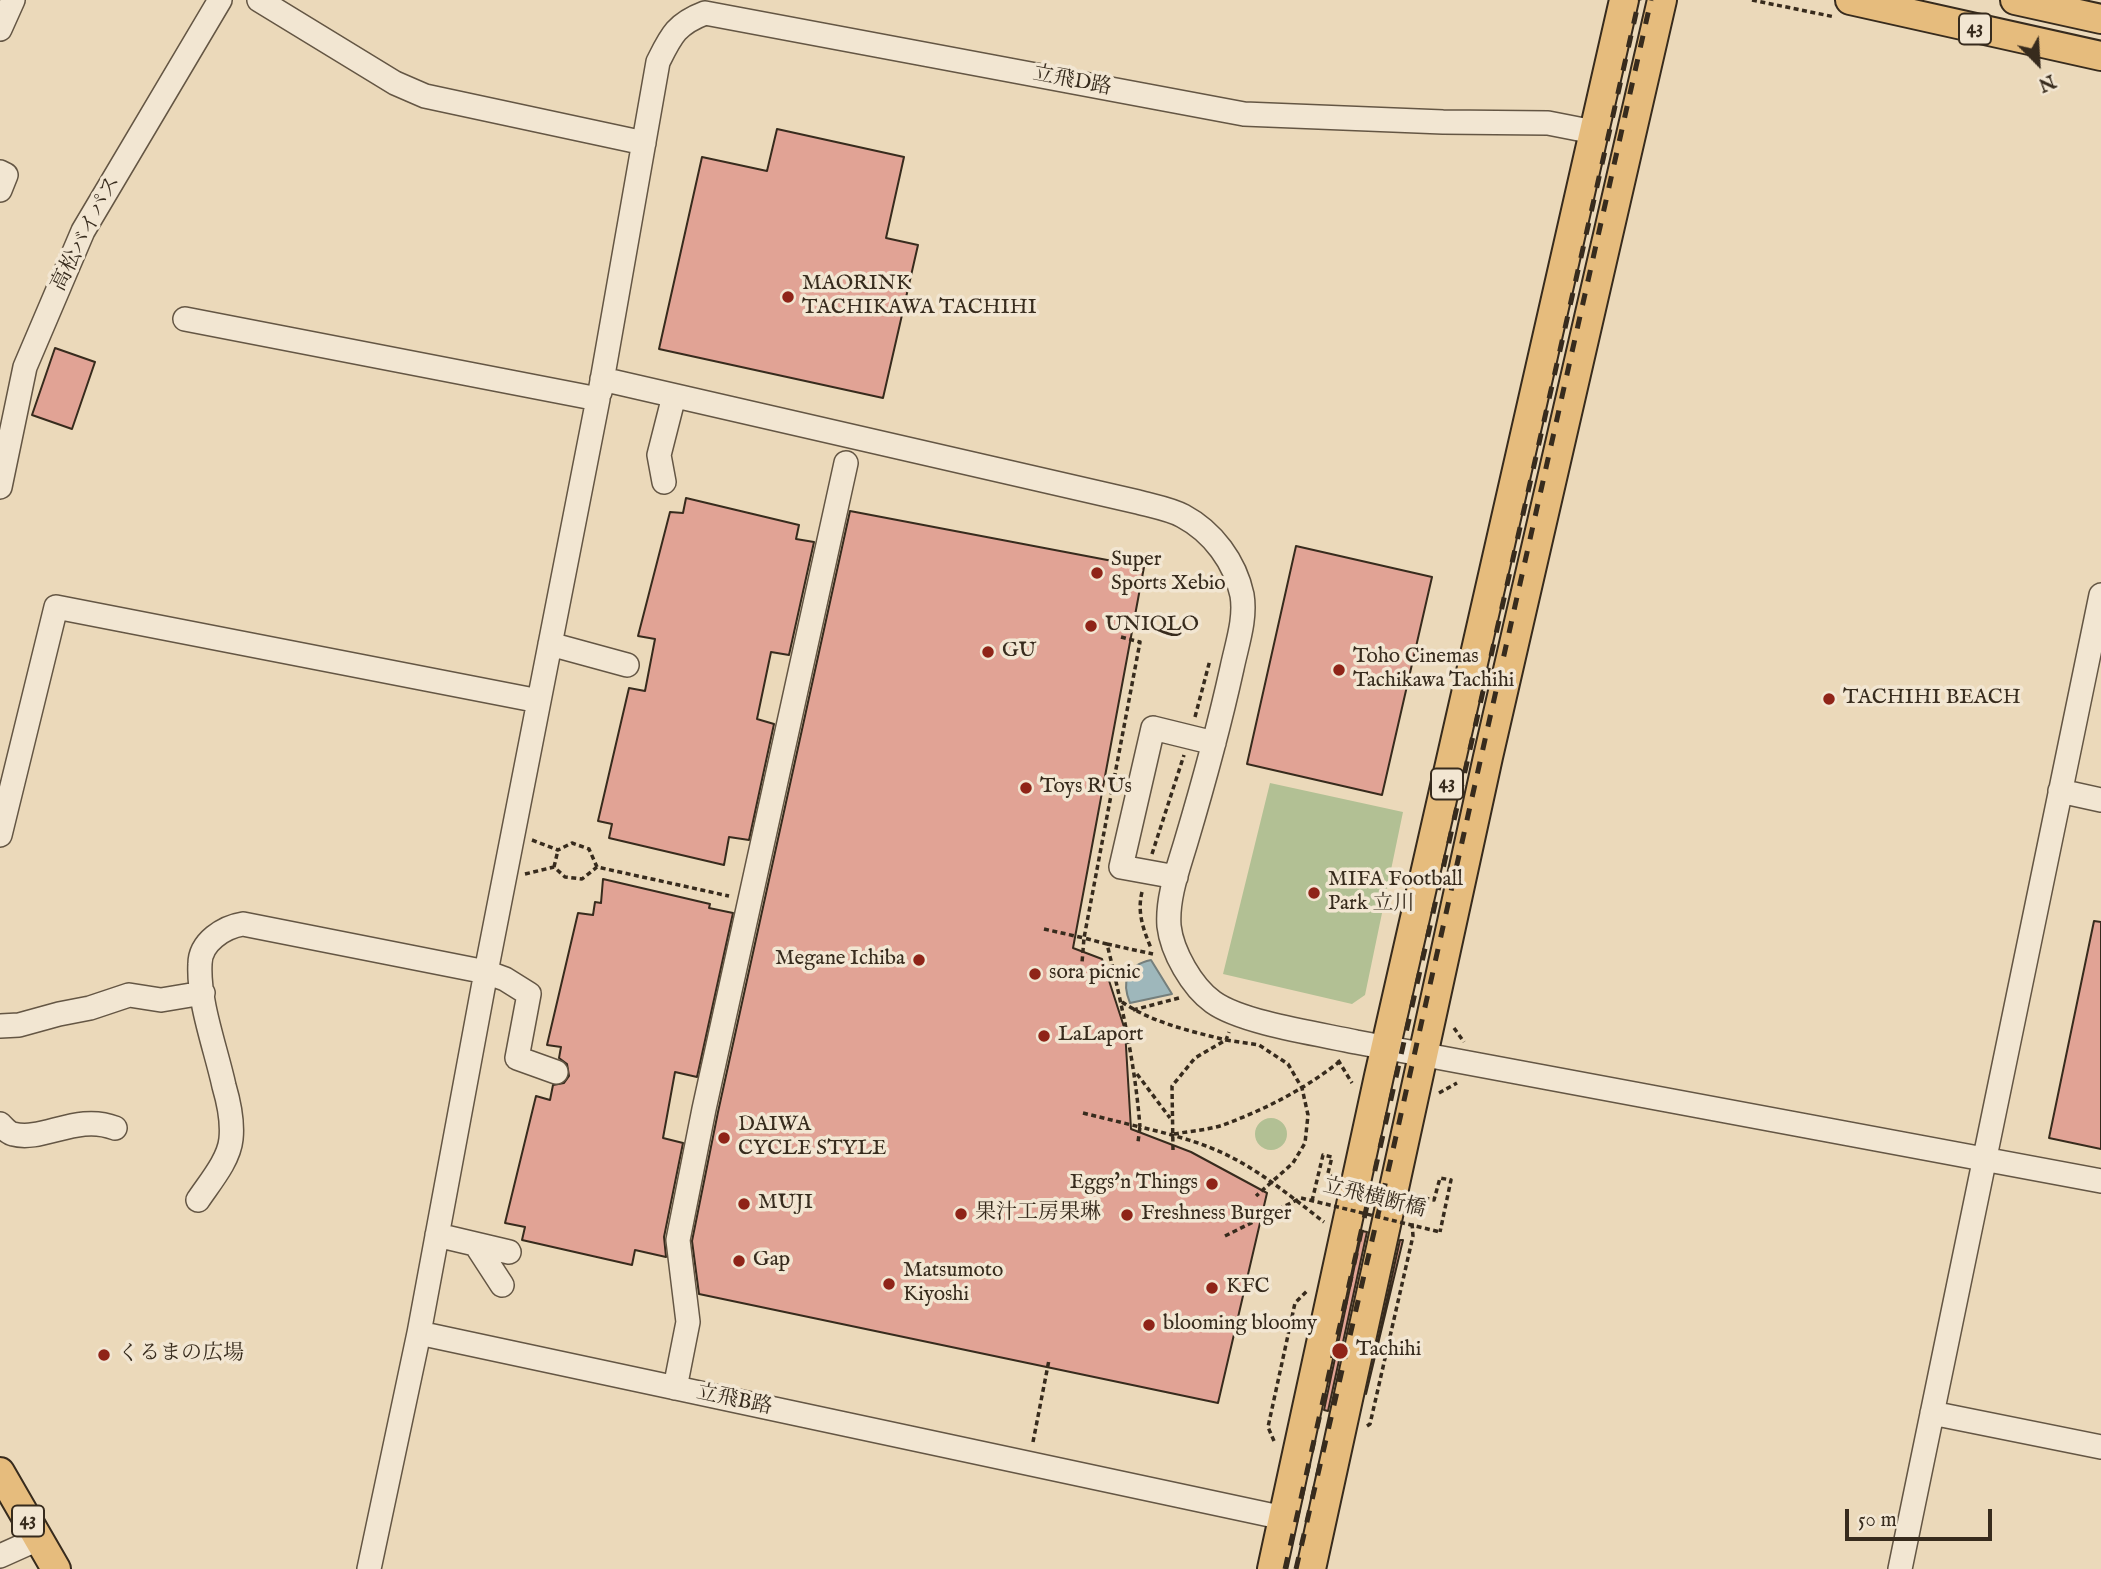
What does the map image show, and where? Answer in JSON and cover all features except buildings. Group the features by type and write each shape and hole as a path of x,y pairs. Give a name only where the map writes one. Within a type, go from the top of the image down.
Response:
{"main road":[{"name":"43","path":"1272,1569 1386,1047 1624,0"},
{"name":"43","path":"1311,1569 1508,670 1662,0"},
{"name":"43","path":"1850,0 2101,56"},
{"name":"43","path":"2015,0 2101,19"},
{"name":"43","path":"0,1472 57,1569"}],"street":[{"path":"0,29 13,0"},
{"name":"高松バイパス","path":"0,487 25,367 83,231 220,0"},
{"path":"260,0 395,83 425,96 644,143"},
{"name":"立飛D路","path":"419,1334 486,972 600,389 658,62 671,35 685,20 705,13 1244,114 1443,122 1548,123 1594,132"},
{"path":"0,172 6,175 0,190"},
{"path":"185,319 600,389 674,396 1138,502 1182,515 1203,530 1221,548 1233,566 1242,596 1242,622 1214,743 1176,877 1169,925 1175,950 1195,983 1212,1002 1236,1015 1386,1047 2101,1181"},
{"path":"664,482 659,455 674,396"},
{"path":"675,1388 688,1322 678,1240 704,1109 846,463"},
{"path":"1900,1569 2101,595"},
{"path":"0,835 56,607 539,701"},
{"path":"550,644 628,665"},
{"path":"1176,877 1121,867 1153,728 1214,743"},
{"path":"2060,791 2101,800"},
{"path":"198,1200 232,1142 232,1115 203,993 199,962 210,940 229,926 243,924 486,972 505,979 529,995 517,1058 556,1072"},
{"path":"0,1026 19,1025 90,1009 129,995 161,1000 203,993"},
{"path":"0,1124 10,1134 27,1135 82,1124 102,1123 116,1128"},
{"path":"437,1236 509,1252"},
{"path":"476,1245 502,1285"},
{"path":"369,1569 419,1334"},
{"name":"立飛B路","path":"419,1334 1284,1518"},
{"path":"1932,1413 2101,1447"},
{"path":"0,1556 38,1539"}],"path":[{"path":"1082,963 1084,938 1140,642 1122,637"},
{"path":"1044,929 1153,954 1142,925 1139,901 1190,737 1211,656"},
{"path":"528,851 530,839 558,850 572,843 589,849 597,867"},
{"path":"554,867 558,850"},
{"path":"527,863 525,875 554,867"},
{"path":"554,867 565,877 582,879 597,867"},
{"path":"597,867 737,898"},
{"path":"1107,944 1122,1002 1135,1072 1139,1142"},
{"path":"1133,1010 1181,998 1174,987"},
{"path":"1122,1002 1133,1010 1177,1028 1259,1045 1288,1064 1302,1088 1308,1115 1305,1143 1293,1163 1256,1196"},
{"path":"1173,1150 1172,1086 1195,1058 1226,1040 1231,1027"},
{"path":"1336,1057 1356,1089"},
{"path":"1172,1134 1221,1125 1302,1088 1339,1062"},
{"path":"1135,1072 1172,1120"},
{"path":"1432,1098 1453,1083 1466,1083"},
{"path":"1083,1113 1172,1134 1229,1156 1273,1183 1326,1223 1331,1202"},
{"path":"1312,1201 1323,1155 1332,1157 1328,1173 1335,1180"},
{"path":"1333,1191 1338,1167"},
{"name":"立飛横断橋","path":"1225,1236 1301,1198 1440,1231 1451,1180 1440,1178 1434,1200 1411,1195"},
{"path":"1364,1429 1370,1424 1413,1236 1411,1213"},
{"path":"1276,1445 1268,1427 1296,1303 1309,1289"},
{"path":"1032,1448 1049,1360"}],"green space":[{"name":"MIFA Football Park 立川","path":"1270,783 1403,812 1365,995 1352,1004 1223,974"},
{"path":"1271,1118 1282,1123 1287,1134 1282,1145 1271,1150 1260,1145 1255,1134 1260,1123"}],"water":[{"path":"1151,960 1172,994 1130,1003 1126,988 1128,975 1136,966"}],"railway":[{"path":"1285,1569 1639,0"},
{"path":"1296,1569 1651,0"}],"place":[{"name":"MAORINK TACHIKAWA TACHIHI","path":"788,297"},
{"name":"Super Sports Xebio","path":"1097,573"},
{"name":"UNIQLO","path":"1091,626"},
{"name":"GU","path":"988,652"},
{"name":"Toho Cinemas Tachikawa Tachihi","path":"1339,670"},
{"name":"TACHIHI BEACH","path":"1829,699"},
{"name":"Toys R Us","path":"1026,788"},
{"name":"MIFA Football Park 立川","path":"1314,893"},
{"name":"Megane Ichiba","path":"919,960"},
{"name":"sora picnic","path":"1035,974"},
{"name":"LaLaport","path":"1044,1036"},
{"name":"DAIWA CYCLE STYLE","path":"724,1138"},
{"name":"Eggs'n Things","path":"1212,1184"},
{"name":"MUJI","path":"744,1204"},
{"name":"果汁工房果琳","path":"961,1214"},
{"name":"Freshness Burger","path":"1127,1215"},
{"name":"Gap","path":"739,1261"},
{"name":"Matsumoto Kiyoshi","path":"889,1284"},
{"name":"KFC","path":"1212,1288"},
{"name":"blooming bloomy","path":"1149,1325"},
{"name":"Tachihi","path":"1340,1351"},
{"name":"くるまの広場","path":"104,1355"}]}
